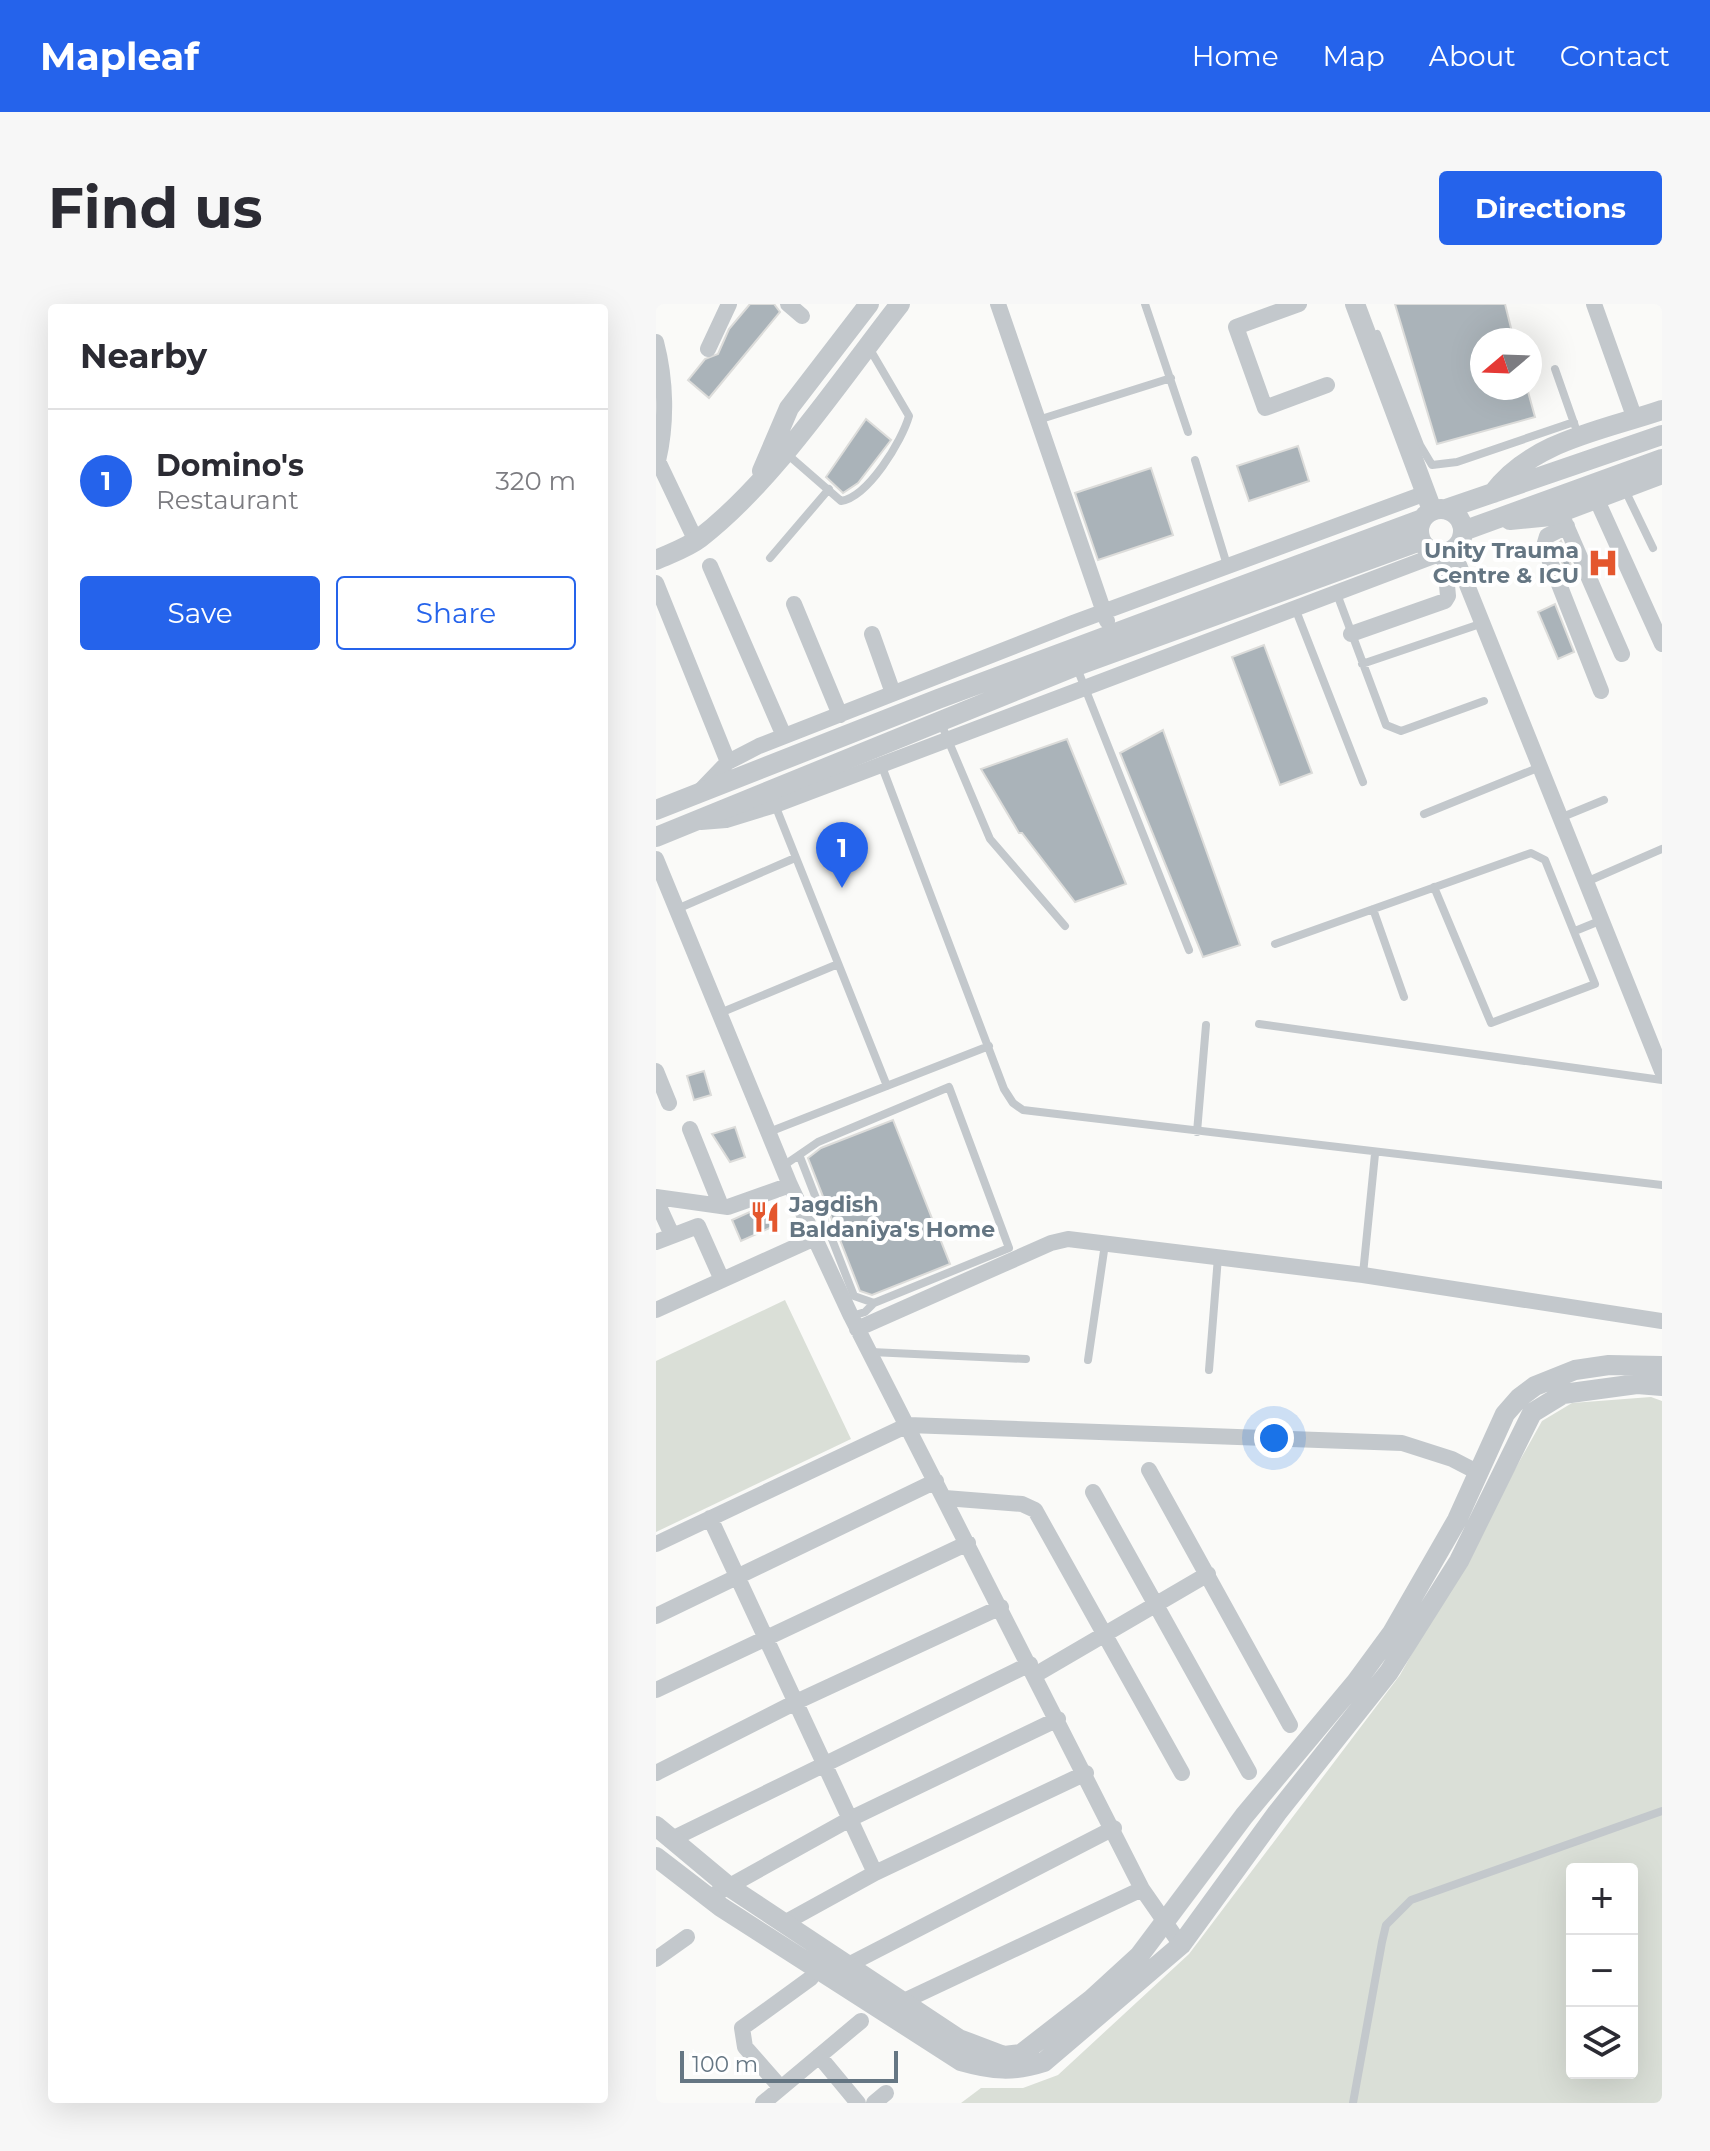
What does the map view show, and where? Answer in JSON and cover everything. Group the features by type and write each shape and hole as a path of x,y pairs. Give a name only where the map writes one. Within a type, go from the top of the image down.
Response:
{"street":[{"path":"708,349 729,304"},
{"path":"788,304 802,316"},
{"path":"760,479 789,408 869,304"},
{"path":"656,560 696,541 760,479 785,452 900,304"},
{"path":"998,304 1112,633"},
{"path":"1299,304 1236,327 1265,408 1327,385"},
{"path":"1355,304 1431,508 1420,541"},
{"path":"1594,304 1635,419"},
{"path":"656,342 663,398 663,437 657,459 696,541"},
{"path":"1493,493 1521,462 1577,430 1635,419 1662,410"},
{"path":"701,790 728,762 784,736 1103,612 1228,566 1493,493 1662,435"},
{"path":"656,837 943,728 1085,686 1337,594 1445,552 1463,531 1485,521 1662,459"},
{"path":"1601,691 1544,546 1547,536 1564,519 1596,498 1662,474"},
{"path":"1596,498 1662,644"},
{"path":"656,810 1431,508 1458,517 1463,531"},
{"path":"1485,521 1564,519"},
{"path":"1564,519 1622,654"},
{"path":"691,822 726,820 775,805 880,763 943,728 1076,666 1420,541 1445,552 1483,623 1662,1071"},
{"path":"1351,634 1445,601 1448,596 1445,552"},
{"path":"710,566 784,736"},
{"path":"656,583 728,762"},
{"path":"794,604 840,715"},
{"path":"872,634 893,693"},
{"path":"656,861 790,1185 854,1323 1114,1828 1142,1889 1181,1945"},
{"path":"656,1071 669,1103"},
{"path":"690,1129 721,1206"},
{"path":"722,1280 698,1226 664,1238 656,1198 735,1206 790,1185"},
{"path":"656,1310 815,1238"},
{"path":"854,1323 1051,1243 1068,1239 1363,1275 1662,1321"},
{"path":"1208,1574 1104,1634 1032,1670 663,1833 728,1886 973,2047 1004,2056 1021,2054 1092,1999 1165,1926 1244,1816 1328,1717 1392,1633 1457,1520 1505,1414 1535,1386 1575,1370 1609,1365 1662,1366"},
{"path":"656,1857 708,1898 961,2061 995,2071 1018,2070 1044,2062 1181,1945 1277,1813 1389,1672 1459,1561 1532,1413 1563,1394 1637,1384 1662,1386"},
{"path":"656,1544 908,1425 1402,1443 1452,1459 1479,1473"},
{"path":"1149,1470 1290,1725"},
{"path":"656,1616 936,1481"},
{"path":"1093,1492 1249,1772"},
{"path":"945,1498 1030,1505 1182,1773"},
{"path":"710,1518 875,1873"},
{"path":"656,1690 968,1543"},
{"path":"656,1773 796,1702 1001,1607"},
{"path":"708,1898 850,1819 1058,1719"},
{"path":"786,1922 875,1873 1086,1773"},
{"path":"850,1964 1114,1828"},
{"path":"904,2001 1142,1889"},
{"path":"656,1959 687,1937"},
{"path":"781,2088 745,2047 742,2028 811,1978"},
{"path":"763,2103 861,2021"},
{"path":"819,2056 858,2103"}],"lane":[{"path":"1145,304 1188,432"},
{"path":"1365,304 1420,445 1432,465 1457,462 1577,430 1555,369"},
{"path":"785,452 841,501 859,494 891,454 907,424 906,407 868,346"},
{"path":"1038,420 1171,378"},
{"path":"1195,460 1228,566"},
{"path":"1624,488 1653,548"},
{"path":"770,558 829,489"},
{"path":"1337,594 1386,725 1401,731 1484,701"},
{"path":"1295,608 1363,782"},
{"path":"1362,664 1483,623"},
{"path":"1076,666 1189,950"},
{"path":"943,728 990,839 1065,926"},
{"path":"880,763 1004,1089 1013,1103 1023,1110 1375,1154 1662,1185"},
{"path":"1424,814 1540,767"},
{"path":"1560,818 1604,800"},
{"path":"775,805 887,1086"},
{"path":"1586,882 1662,849"},
{"path":"1275,944 1434,887 1531,853 1540,854 1595,984 1491,1023 1434,887"},
{"path":"677,909 795,858"},
{"path":"1373,909 1404,997"},
{"path":"1575,931 1602,920"},
{"path":"719,1013 838,964"},
{"path":"1259,1024 1662,1080"},
{"path":"1197,1132 1206,1025"},
{"path":"768,1133 989,1046"},
{"path":"782,1166 800,1157 818,1142 949,1087 1009,1248 874,1303 854,1323"},
{"path":"1363,1275 1375,1154"},
{"path":"800,1157 854,1296 874,1303"},
{"path":"1088,1360 1105,1244"},
{"path":"1209,1370 1218,1257"},
{"path":"870,1352 1026,1359"},
{"path":"1353,2103 1382,1942 1386,1925 1396,1911 1434,1890 1662,1811"}],"shaded area":[{"path":"785,1300 851,1439 656,1532 656,1361"},
{"path":"1651,1397 1662,1401 1662,2103 961,2103 981,2088 1023,2088 1058,2075 1189,1954 1400,1675 1542,1421 1572,1403"}],"building":[{"path":"750,304 774,304 780,312 709,398 688,380 705,359 718,354 729,329"},
{"path":"1395,304 1505,304 1511,328 1470,328 1470,400 1530,400 1535,417 1437,444"},
{"path":"866,419 891,440 858,483 843,493 826,477"},
{"path":"1298,446 1309,481 1249,501 1237,466"},
{"path":"1151,468 1173,535 1098,560 1075,493"},
{"path":"1561,541 1576,577 1569,580 1556,546"},
{"path":"1555,604 1574,652 1558,659 1538,612"},
{"path":"1264,645 1312,773 1280,785 1232,657"},
{"path":"1163,730 1240,945 1203,957 1120,753"},
{"path":"1067,739 1126,884 1075,902 1019,833 981,769"},
{"path":"704,1071 711,1095 694,1100 687,1076"},
{"path":"893,1120 950,1264 872,1295 860,1291 808,1158 821,1148"},
{"path":"735,1127 745,1157 730,1162 712,1134"},
{"path":"763,1206 772,1227 741,1241 732,1220"}],"place":[{"name":"Unity Trauma Centre & ICU","path":"1603,563"},
{"name":"Domino's","path":"842,888"},
{"name":"Jagdish Baldaniya's Home","path":"765,1217"}]}
